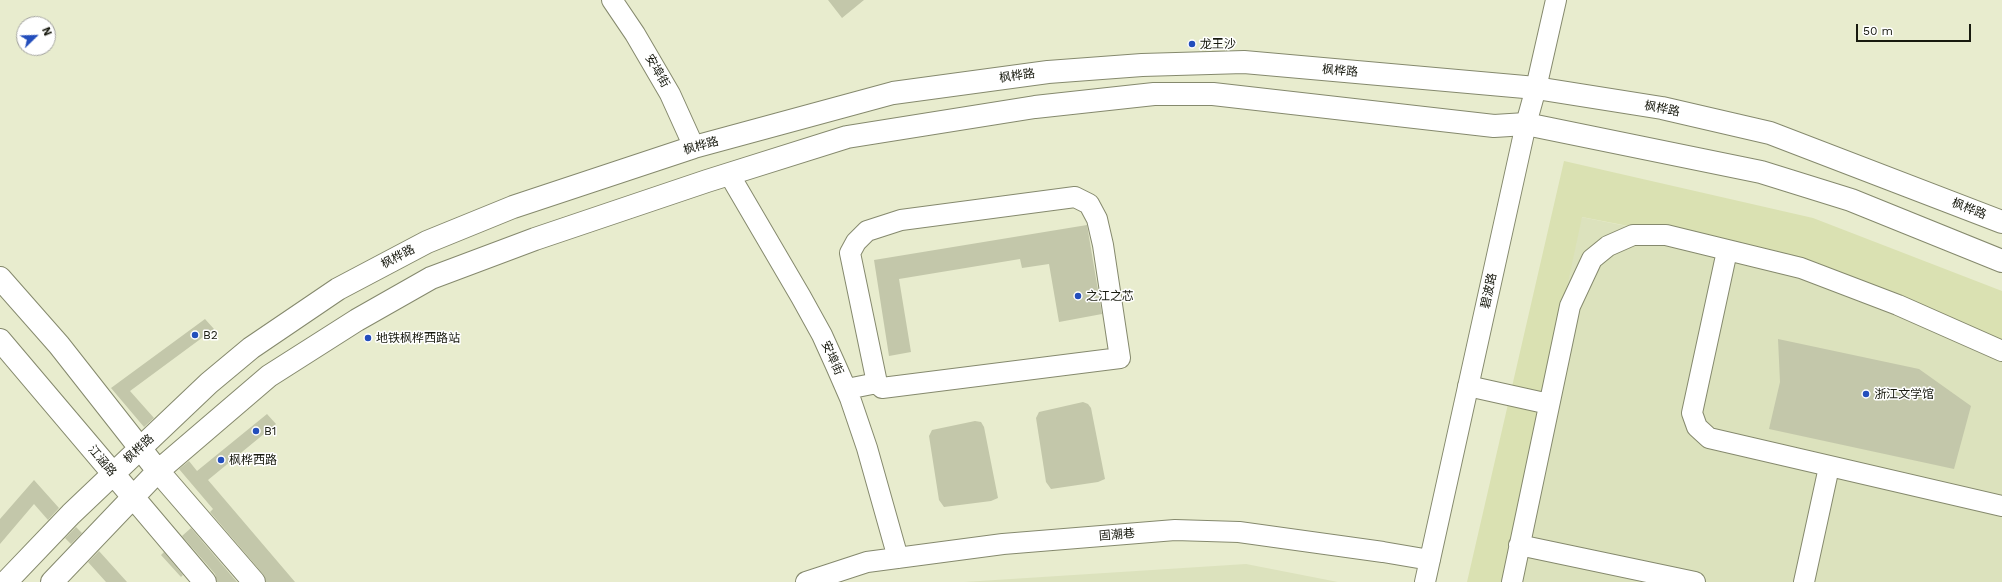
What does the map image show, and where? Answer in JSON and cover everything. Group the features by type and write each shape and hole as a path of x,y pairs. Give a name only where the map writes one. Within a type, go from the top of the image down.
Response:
{"main road":[{"name":"枫桦路","path":"113,474 209,383 251,348 338,289 427,242 513,207 694,147 892,93 1048,72 1142,65 1244,62 1536,88 1662,108 1770,134 2002,222"},
{"path":"52,582 158,471 269,376 357,320 431,278 535,238 847,137 1035,107 1154,94 1213,94 1494,126 1526,124 1760,172 1851,200 2002,261"},
{"path":"0,278 59,345 158,471 254,582"},
{"name":"江涵路","path":"0,340 205,582"},
{"path":"6,582 113,474"}],"street":[{"name":"安埠街","path":"612,0 635,34 670,94 694,147"},
{"name":"碧波路","path":"1425,582 1526,124 1536,88 1556,0"},
{"name":"安埠街","path":"729,174 822,335 846,389 867,448 898,558"},
{"path":"1075,197 1089,204 1098,219 1120,358 882,388 877,383 850,253 856,242 867,231 901,220 1075,197"},
{"path":"1512,582 1570,306 1592,258 1608,246 1632,236 1666,235 1801,268 1898,305 2002,351"},
{"path":"1727,250 1692,413 1697,427 1708,438 2002,506"},
{"path":"846,389 877,383"},
{"path":"1468,386 1549,404"},
{"path":"1804,582 1829,467"},
{"name":"固潮巷","path":"806,582 867,562 1003,544 1175,530 1239,532 1430,560"},
{"path":"1520,545 1695,582"}],"shaded area":[{"path":"1564,161 1813,218 2002,291 2002,343 1793,258 1582,217 1504,582 1467,582"},
{"path":"1581,217 1686,238 2002,343 2002,582 1504,582"},
{"path":"1246,564 1338,582 964,582"}],"building":[{"path":"828,0 864,0 842,18"},
{"name":"之江之芯","path":"1087,225 1102,314 1059,322 1049,264 1022,268 1020,259 899,279 911,352 889,356 874,260"},
{"path":"205,319 214,329 130,391 154,418 144,427 111,388"},
{"name":"浙江文学馆","path":"1778,339 1919,369 1971,406 1954,469 1769,429 1780,382"},
{"path":"1083,402 1088,404 1091,408 1105,479 1098,482 1051,489 1046,482 1036,418 1039,412"},
{"path":"267,414 276,424 208,480 295,582 266,582 263,574 210,512 213,509 179,469 189,461 197,471"},
{"path":"975,421 981,422 984,427 998,498 991,501 944,507 939,500 929,436 932,430"},
{"path":"34,480 59,508 48,520 34,504 0,544 0,519"},
{"path":"76,527 82,533 71,544 65,538"},
{"path":"191,528 237,582 217,582 215,574 182,536"},
{"path":"99,551 127,582 106,582 88,562"},
{"path":"164,552 183,575 181,577 161,555"}],"place":[{"name":"龙王沙","path":"1192,44"},
{"name":"之江之芯","path":"1078,296"},
{"name":"B2","path":"195,335"},
{"name":"地铁枫桦西路站","path":"368,338"},
{"name":"浙江文学馆","path":"1866,394"},
{"name":"B1","path":"256,431"},
{"name":"枫桦西路","path":"221,460"}]}
